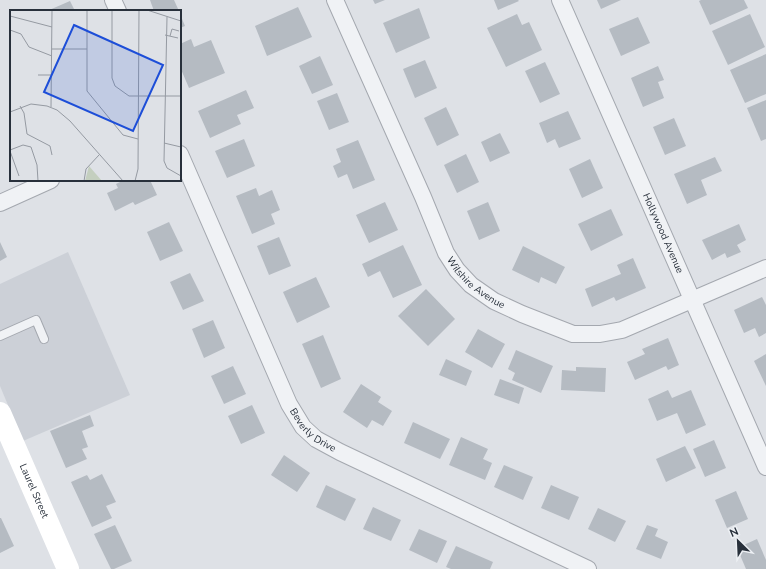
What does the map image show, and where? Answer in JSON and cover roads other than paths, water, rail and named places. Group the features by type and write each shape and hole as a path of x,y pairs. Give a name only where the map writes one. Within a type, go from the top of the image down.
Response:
{"street":[{"path":"114,0 118,10"},
{"name":"Wilshire Avenue","path":"335,0 423,197 446,253 457,270 471,285 494,301 522,314 573,334 600,334 622,330 766,268"},
{"name":"Hollywood Avenue","path":"560,0 766,467"},
{"name":"Beverly Drive","path":"181,156 286,397 302,427 316,439 340,452 588,569"},
{"path":"0,203 49,181"},
{"name":"Laurel Street","path":"2,422 68,569"}],"lane":[{"path":"0,336 36,320 44,339"}]}
